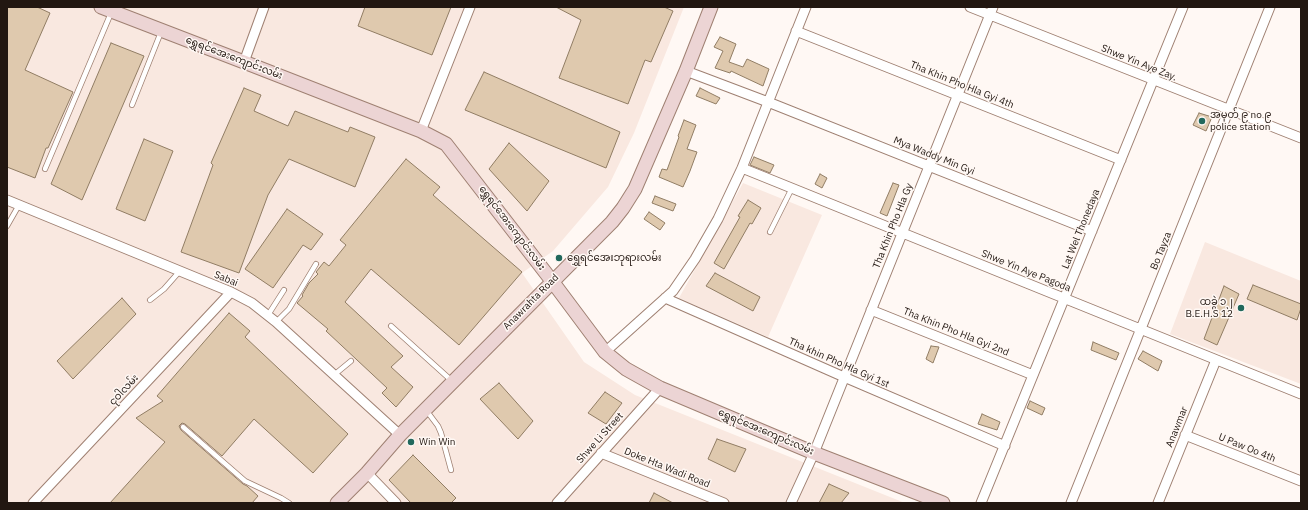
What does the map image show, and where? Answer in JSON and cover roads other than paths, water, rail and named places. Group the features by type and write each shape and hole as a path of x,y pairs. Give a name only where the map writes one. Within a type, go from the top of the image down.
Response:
{"street":[{"path":"244,62 264,7"},
{"path":"422,131 470,7"},
{"name":"Anawrahta Road","path":"337,503 367,473 400,435 612,222 623,208 635,189 686,71 711,7"},
{"path":"605,352 673,291 695,259 718,219 742,168 806,7"},
{"name":"Shwe Yin Aye Zay.","path":"970,7 992,11 1153,80 1301,138"},
{"name":"Lat Wel Thonedaya","path":"981,503 1183,7"},
{"name":"Bo Tayza","path":"1071,503 1270,7"},
{"name":"ရွှေရင်အေးကျောင်းလမ်း","path":"106,9 422,131 446,144 605,352 626,369 660,388 814,453 943,503"},
{"name":"Tha Khin Pho Hla Gy","path":"791,503 814,453 992,11"},
{"name":"Tha Khin Pho Hla Gyi 4th","path":"796,31 1121,160"},
{"name":"Mya Waddy Min Gyi","path":"686,71 1092,230"},
{"name":"Shwe Yin Aye Pagoda","path":"742,168 1301,394"},
{"name":"Sabai","path":"7,200 179,272 231,292 252,303 276,322 400,435"},
{"name":"ငုဝါလမ်း","path":"33,503 231,292"},
{"name":"Tha khin Pho Hla Gyi 1st","path":"665,298 1004,446"},
{"name":"Tha Khin Pho Hla Gyi 2nd","path":"871,310 1033,375"},
{"name":"Anawmar","path":"1158,503 1216,360"},
{"name":"Shwe Li Street","path":"557,503 660,388"},
{"name":"U Paw Oo 4th","path":"1185,435 1301,481"},
{"name":"Doke Hta Wadi Road","path":"601,453 724,503"},
{"path":"367,473 396,503"}],"lane":[{"path":"45,169 106,9"},
{"path":"132,105 161,30"},
{"path":"770,232 792,188"},
{"path":"7,226 19,205"},
{"path":"276,322 289,310 316,264"},
{"path":"150,300 164,289 179,272"},
{"path":"268,315 284,290"},
{"path":"391,326 453,382"},
{"path":"334,375 351,360"},
{"path":"425,410 438,426 451,470"},
{"path":"183,427 245,480 288,503"}],"place":[{"name":"အမှတ် ၉ no ၉ police station","path":"1202,121"},
{"name":"ရွှေရင်အေးဘုရားလမ်း","path":"559,258"},
{"name":"ထခွဲ ၁၂ B.E.H.S 12","path":"1241,308"},
{"name":"Win Win","path":"411,442"}]}
